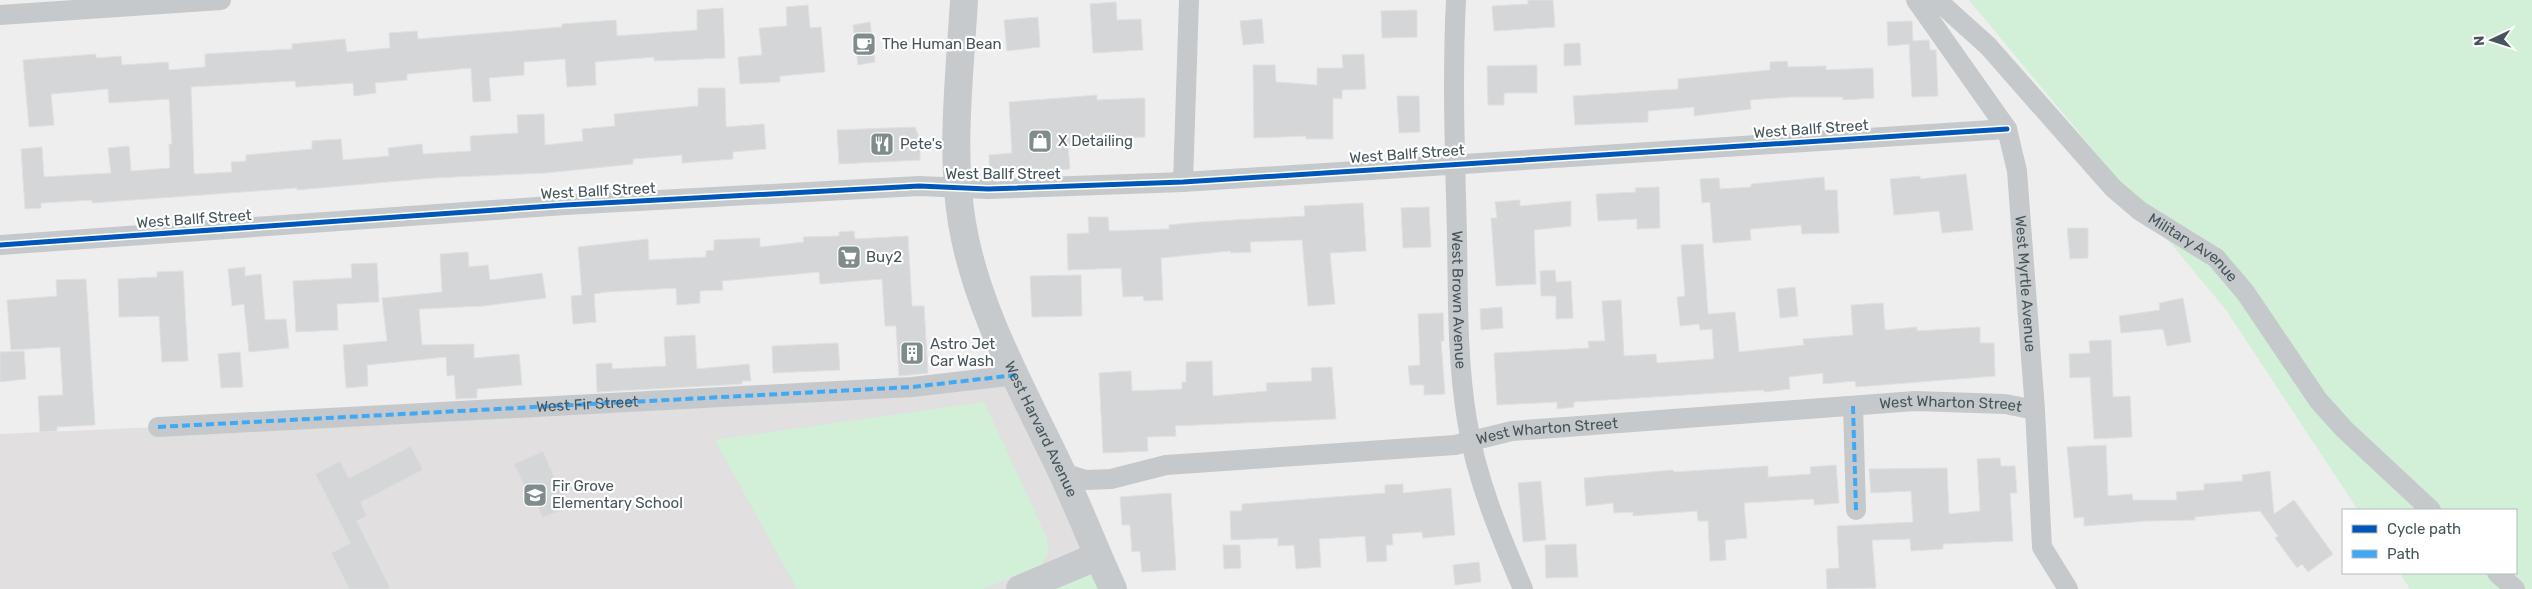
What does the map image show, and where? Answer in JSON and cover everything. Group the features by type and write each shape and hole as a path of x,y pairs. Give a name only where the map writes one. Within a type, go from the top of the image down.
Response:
{"main road":[{"name":"West Harvard Avenue","path":"964,0 958,98 958,187 962,224 978,281 1016,375 1063,473 1113,589"},
{"path":"1020,589 1098,556"}],"street":[{"path":"0,15 221,0"},
{"path":"1183,182 1189,0"},
{"name":"West Brown Avenue","path":"1456,0 1453,67 1463,386 1471,441 1480,478 1523,589"},
{"name":"West Myrtle Avenue","path":"1916,0 2007,129 2017,171 2035,410 2042,547 2068,589"},
{"name":"Military Avenue","path":"1937,0 1988,46 2113,188 2140,211 2216,258 2245,292 2318,400 2344,429 2430,509"},
{"name":"West Ballf Street","path":"0,245 575,205 919,186 988,189 1183,182 2007,129"},
{"name":"West Fir Street","path":"158,427 912,387 1016,375"},
{"name":"West Wharton Street","path":"1063,473 1086,480 1111,479 1166,465 1455,445 1512,431 1915,401 2006,404 2035,410"},
{"path":"1853,406 1856,510"},
{"path":"2498,574 2515,589"}],"shaded area":[{"name":"Fir Grove Elementary School","path":"1016,375 1098,556 1018,589 0,589 0,434 158,427"}],"green space":[{"path":"1969,0 2532,0 2532,589 2410,589 2401,574 2517,574 2517,509 2357,509 2226,310"},
{"path":"984,402 1047,538 1048,553 1041,565 983,589 797,589 715,440"},
{"path":"1098,556 1113,589 1017,589"}],"building":[{"path":"1528,0 1553,0 1555,27 1494,31 1492,6 1528,4"},
{"path":"1116,2 1117,20 1141,19 1143,50 1093,53 1090,4"},
{"path":"808,5 810,28 821,27 825,72 780,76 780,82 740,84 738,57 762,55 759,28 787,26 786,7"},
{"path":"723,8 725,58 654,61 654,57 595,62 596,85 567,87 565,59 524,62 524,75 489,78 491,101 473,102 471,68 407,74 407,80 375,83 376,93 354,96 353,83 296,87 295,81 191,87 194,174 232,172 231,162 246,161 246,155 312,149 312,141 341,139 343,160 389,156 388,148 422,144 423,154 471,151 470,136 518,133 517,115 544,114 545,145 583,141 582,129 615,126 614,114 698,106 698,88 725,88 726,127 764,124 766,149 733,152 733,159 682,163 682,155 633,159 633,164 546,173 433,178 297,190 297,188 92,203 92,200 41,203 41,208 25,209 21,149 42,147 44,177 111,173 108,148 129,146 131,171 170,168 169,144 172,144 169,99 109,103 108,89 51,94 54,125 29,127 23,60 96,54 96,58 121,56 122,65 168,62 169,70 205,67 205,54 292,49 292,44 345,39 347,52 390,48 389,33 417,31 418,39 562,27 562,24 616,20 617,36 697,30 697,10"},
{"path":"1417,10 1417,37 1382,38 1381,11"},
{"path":"1038,17 1040,47 1007,51 1004,20"},
{"path":"1262,19 1264,43 1243,45 1240,21"},
{"path":"1912,21 1913,41 1929,40 1930,50 1936,50 1938,96 1912,97 1909,44 1888,46 1887,22"},
{"name":"The Human Bean","path":"870,22 875,62 858,65 853,25"},
{"path":"1580,43 1581,65 1564,66 1564,44"},
{"path":"1364,54 1366,89 1342,90 1342,99 1333,98 1333,139 1306,139 1306,136 1254,138 1253,65 1275,65 1276,82 1317,85 1317,68 1343,68 1342,55"},
{"path":"1787,61 1788,67 1826,66 1826,70 1873,68 1874,98 1843,100 1843,97 1792,97 1750,100 1751,109 1694,116 1694,107 1648,111 1648,122 1575,125 1573,96 1678,89 1678,79 1770,70 1770,62"},
{"path":"1537,65 1537,93 1504,93 1504,105 1488,105 1487,66"},
{"path":"1097,95 1097,100 1145,98 1145,137 1098,138 1098,145 1068,145 1070,169 990,175 989,155 1012,153 1009,102"},
{"path":"1397,96 1419,96 1420,132 1399,133"},
{"path":"915,127 920,140 920,160 839,164 837,130"},
{"path":"1966,174 1973,230 1942,233 1939,211 1894,215 1890,179 1920,176 1920,179"},
{"path":"1824,177 1825,190 1837,190 1839,233 1802,234 1801,225 1750,229 1751,240 1713,243 1710,202 1702,203 1700,179 1719,178 1720,189 1751,187 1751,184"},
{"path":"1659,187 1660,228 1637,229 1637,219 1598,221 1596,194 1636,192 1635,188"},
{"path":"1520,200 1520,206 1571,201 1571,226 1534,230 1536,284 1496,286 1491,218 1497,218 1495,202"},
{"path":"1363,203 1366,251 1330,253 1335,304 1308,306 1302,240 1250,242 1251,252 1231,253 1230,251 1161,258 1163,300 1144,301 1143,296 1123,297 1121,268 1068,270 1067,234 1089,233 1088,217 1108,217 1109,231 1169,229 1169,225 1199,222 1305,216 1304,206"},
{"path":"1429,207 1431,247 1403,248 1401,208"},
{"path":"2067,228 2088,228 2088,258 2070,259"},
{"path":"854,231 855,239 908,236 912,306 924,306 928,373 899,376 896,326 885,326 882,279 820,284 819,272 722,281 723,290 700,291 700,303 677,305 676,288 606,292 594,294 596,322 573,324 571,296 582,295 578,247 648,239 649,260 706,257 706,251 714,250 714,240 760,238 760,247 804,242 803,237 839,236 839,232"},
{"path":"1703,244 1708,314 1735,312 1739,352 1804,345 1803,339 1853,335 1851,305 1883,303 1885,330 1917,327 1917,331 1980,327 1980,343 1994,343 1995,376 1856,387 1855,381 1823,384 1823,373 1789,377 1790,389 1764,392 1764,390 1574,402 1574,407 1557,409 1557,402 1497,405 1494,353 1589,348 1588,341 1605,341 1602,301 1621,300 1624,356 1656,354 1657,363 1714,359 1712,329 1700,330 1699,324 1680,326 1677,297 1685,296 1681,245"},
{"path":"468,252 469,267 488,265 490,280 542,273 546,298 483,306 419,309 422,345 474,344 474,358 519,354 522,385 477,389 477,398 456,399 454,375 447,376 446,357 367,365 368,386 346,388 343,345 387,341 382,298 442,292 440,254"},
{"path":"377,263 379,302 337,304 338,330 296,332 293,281 352,278 351,264"},
{"path":"245,267 245,276 261,274 265,320 286,319 289,348 249,352 244,304 232,306 228,269"},
{"path":"1555,270 1556,282 1571,281 1573,318 1556,319 1556,296 1541,296 1540,271"},
{"path":"183,271 188,361 162,362 159,316 119,317 118,279 157,277 157,272"},
{"path":"1081,275 1082,316 1032,317 1030,276"},
{"path":"86,279 95,425 57,427 57,431 40,432 38,396 63,395 60,347 11,350 7,300 57,296 56,280"},
{"path":"1795,287 1798,316 1780,318 1777,289"},
{"path":"2183,298 2191,342 2167,346 2163,329 2121,333 2119,316 2160,310 2159,303"},
{"path":"1502,307 1503,328 1481,330 1480,309"},
{"path":"1443,313 1444,341 1441,341 1445,394 1424,395 1424,385 1410,385 1408,366 1420,365 1418,314"},
{"path":"695,335 697,369 749,364 751,381 742,381 742,384 597,392 596,364 612,363 612,369 666,366 664,337"},
{"path":"2111,340 2113,397 2130,396 2132,437 2094,439 2090,377 2070,378 2069,354 2090,353 2089,341"},
{"path":"838,343 840,370 773,373 772,346"},
{"path":"24,351 26,379 0,382 0,352"},
{"path":"240,352 243,387 221,388 218,354"},
{"path":"1212,361 1213,396 1267,391 1266,383 1312,381 1311,368 1332,367 1336,419 1175,426 1176,436 1147,437 1148,451 1103,453 1099,373 1131,371 1132,391 1182,389 1182,382 1186,382 1186,362"},
{"path":"2106,445 2108,496 2132,494 2133,500 2177,500 2176,492 2204,490 2204,484 2243,481 2242,475 2270,471 2274,514 2294,500 2333,554 2308,572 2302,564 2297,568 2275,538 2278,536 2260,511 2195,517 2195,520 2146,521 2084,526 2084,517 2074,518 2067,447"},
{"path":"411,446 423,470 361,502 367,516 357,521 391,589 349,589 331,553 350,543 315,474 340,461 349,478"},
{"path":"543,451 558,485 561,484 570,507 542,518 530,488 526,490 514,464"},
{"path":"2000,458 2001,466 2015,466 2017,493 2010,493 2013,541 1943,544 1943,549 1911,551 1910,539 1872,540 1876,588 1827,589 1826,569 1839,568 1837,526 1913,522 1911,491 1871,493 1869,469 1947,468 1949,514 1980,511 1977,459"},
{"path":"1836,465 1839,503 1814,505 1814,499 1744,503 1747,538 1725,540 1726,560 1710,561 1708,521 1698,521 1697,511 1633,516 1633,512 1614,513 1613,503 1586,506 1584,478 1673,470 1674,472 1768,466 1768,477 1811,474 1810,467"},
{"path":"1541,481 1546,540 1523,542 1518,483"},
{"path":"1403,484 1403,493 1451,488 1455,535 1423,538 1422,532 1392,534 1393,545 1386,545 1387,561 1367,562 1365,536 1319,539 1321,567 1296,569 1294,545 1278,546 1278,538 1231,540 1230,511 1242,511 1242,504 1385,493 1385,485"},
{"path":"1171,493 1176,570 1142,572 1140,551 1132,552 1130,525 1122,525 1120,497"},
{"path":"1576,544 1578,577 1546,578 1545,545"},
{"path":"1223,545 1240,545 1241,568 1224,569"},
{"path":"1479,562 1481,582 1455,585 1453,565"}],"marked path":[{"path":"158,427 912,387 1016,375"},
{"path":"1853,406 1856,510"}],"cycle path":[{"path":"0,245 565,205 919,186 988,189 1183,182 2007,129"}],"place":[{"name":"The Human Bean","path":"864,44"},
{"name":"X Detailing","path":"1040,141"},
{"name":"Pete's","path":"882,144"},
{"name":"Buy2","path":"849,257"},
{"name":"Astro Jet Car Wash","path":"912,353"},
{"name":"Fir Grove Elementary School","path":"535,495"}]}
